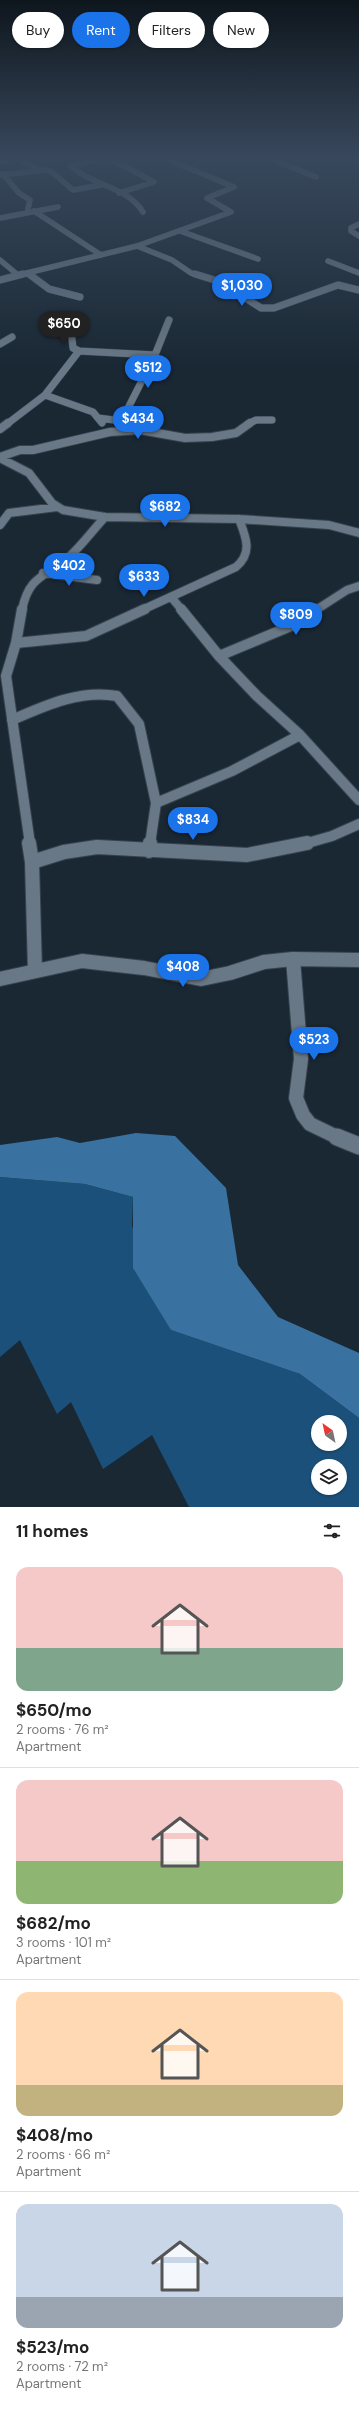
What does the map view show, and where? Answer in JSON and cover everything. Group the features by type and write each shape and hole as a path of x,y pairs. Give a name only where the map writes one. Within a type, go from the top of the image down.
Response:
{"street":[{"path":"59,227 101,255"},
{"path":"0,280 137,246 191,227"},
{"path":"352,227 351,228 359,236"},
{"path":"180,231 210,240 258,259"},
{"path":"137,246 176,262 191,273 221,282 264,309 274,308 338,285 359,290"},
{"path":"0,260 18,276"},
{"path":"328,261 359,273"},
{"path":"27,273 49,289 80,297"},
{"path":"98,418 114,420 124,416 155,355 169,320"},
{"path":"63,322 71,330 74,348 79,351 155,355"},
{"path":"0,344 12,337"},
{"path":"0,429 45,395 79,351"},
{"path":"45,395 93,412 110,432"},
{"path":"0,457 20,450 33,450 53,444 110,432 140,430 185,438 212,437 236,434 252,422 272,420"},
{"path":"0,457 29,473 39,484 47,497 57,507"},
{"path":"0,525 9,513 57,507 105,517 239,519 329,525 359,533"},
{"path":"35,972 32,862 6,676 16,643 25,594 43,573 69,557 105,517"},
{"path":"16,643 86,636 242,563 246,558 247,543 239,519"},
{"path":"43,573 97,580"},
{"path":"219,656 291,626 347,590 359,586"},
{"path":"171,597 219,656 257,696 300,735 359,800"},
{"path":"12,720 58,700 107,694 117,696 139,724 156,803 149,850"},
{"path":"156,803 232,771 300,735"},
{"path":"32,862 64,852 97,847 248,855 332,836 359,824"},
{"path":"293,959 301,1059 296,1098 303,1115 310,1124 324,1132 359,1146"},
{"path":"0,979 82,961 144,968 201,979 230,974 264,962 293,959 359,960"}],"shaded area":[{"path":"136,1133 175,1136 226,1188 238,1265 278,1317 359,1353 359,1418 300,1374 171,1330 133,1268 133,1197 85,1184 0,1177 0,1145 57,1137 80,1143"},
{"path":"0,1177 85,1184 133,1197 132,1226 171,1330 300,1374 359,1418 359,1507 189,1507 152,1435 103,1469 71,1402 57,1414 20,1340 0,1357"}]}
